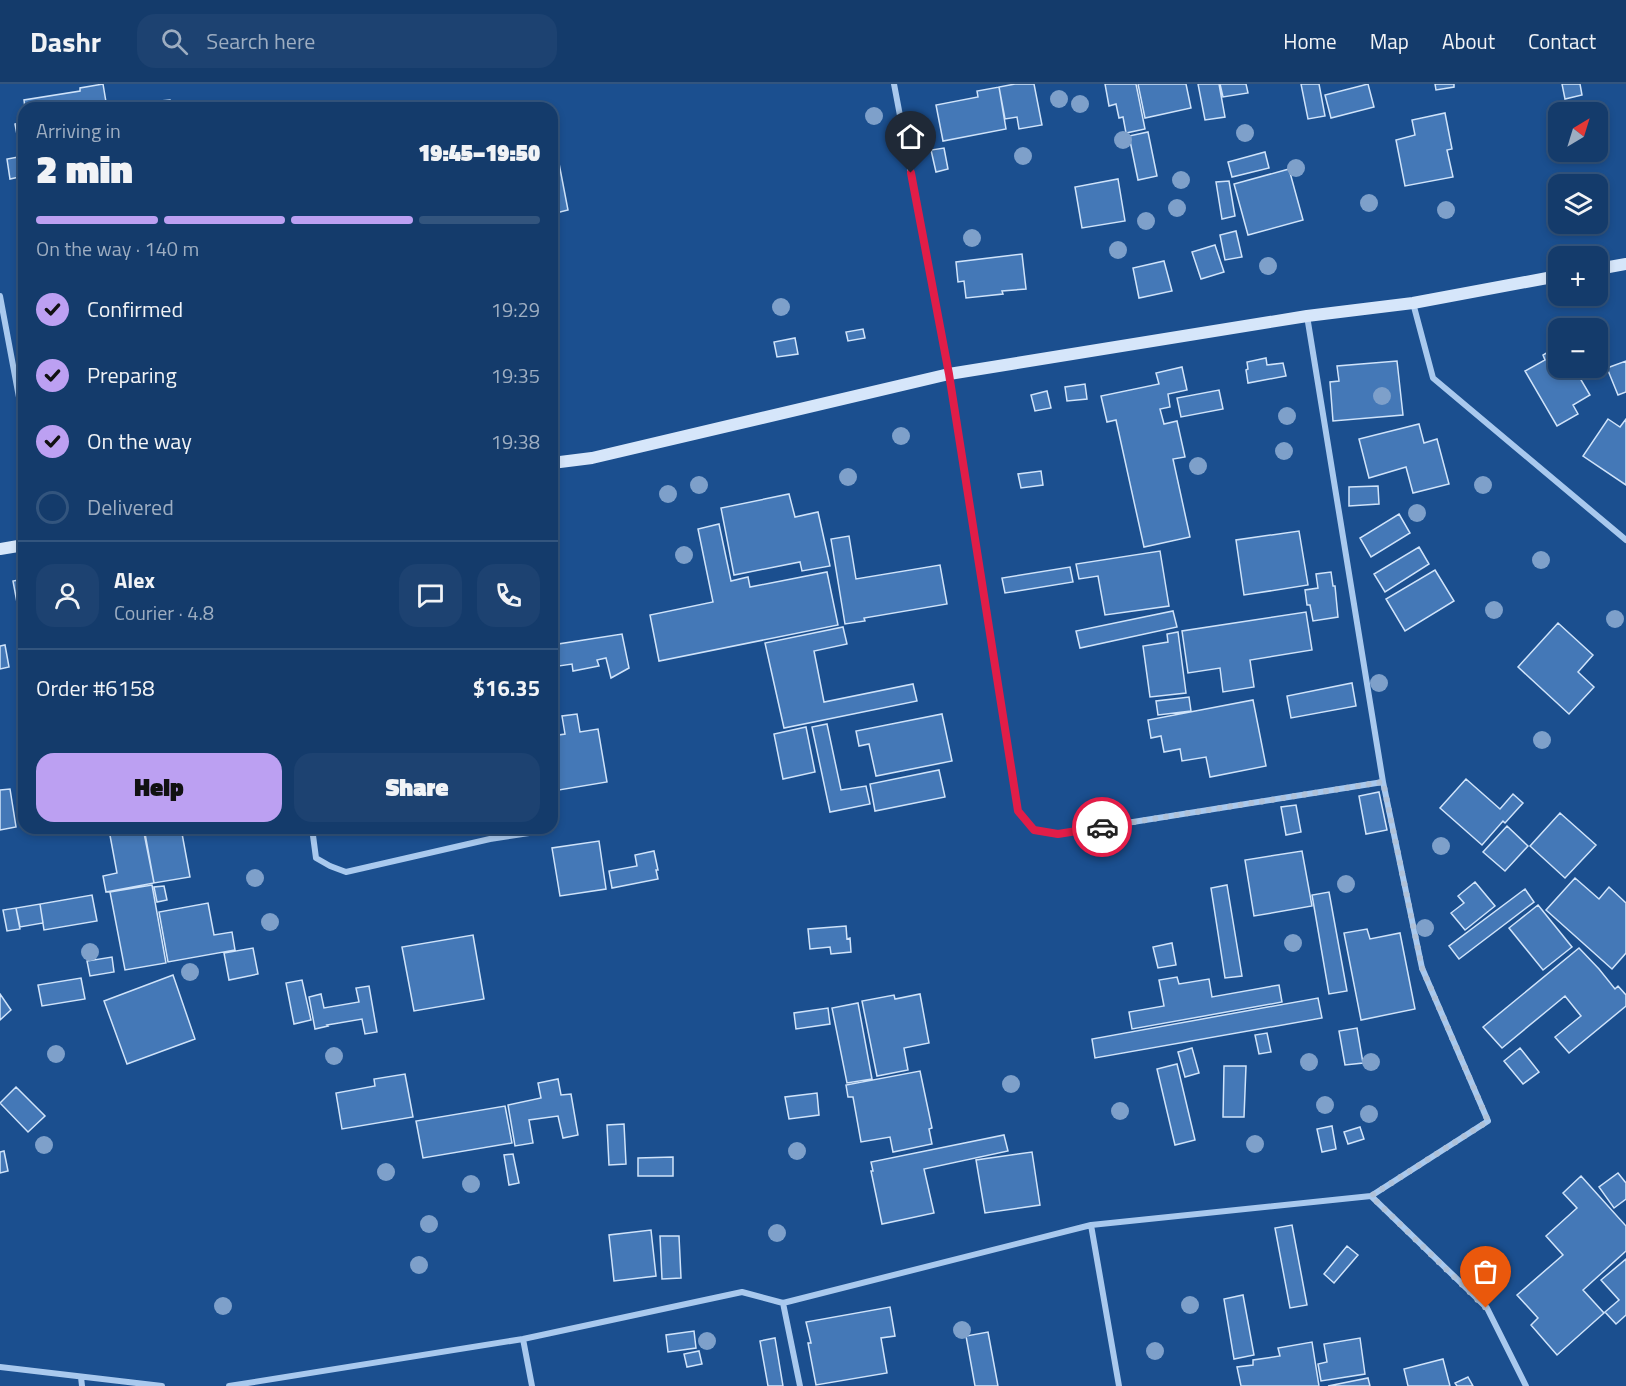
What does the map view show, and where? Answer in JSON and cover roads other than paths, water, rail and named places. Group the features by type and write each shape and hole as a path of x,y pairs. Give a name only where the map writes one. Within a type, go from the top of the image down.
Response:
{"street":[{"path":"894,84 949,374 1018,811 1034,830 1058,834 1383,782"},
{"path":"1608,267 1626,264"},
{"path":"558,462 592,458 949,374 1307,316 1413,303 1548,278"},
{"path":"0,296 18,392"},
{"path":"1413,303 1433,378 1626,540"},
{"path":"229,1386 524,1339 742,1292 783,1303 1091,1225 1371,1196 1488,1121 1422,968 1383,782 1307,316"},
{"path":"0,549 18,546"},
{"path":"313,834 316,858 346,872 490,839 523,834"},
{"path":"1371,1196 1486,1308 1526,1386"},
{"path":"1091,1225 1119,1386"},
{"path":"783,1303 800,1386"},
{"path":"524,1339 532,1386"},
{"path":"0,1366 162,1386"},
{"path":"81,1377 82,1386"}]}
